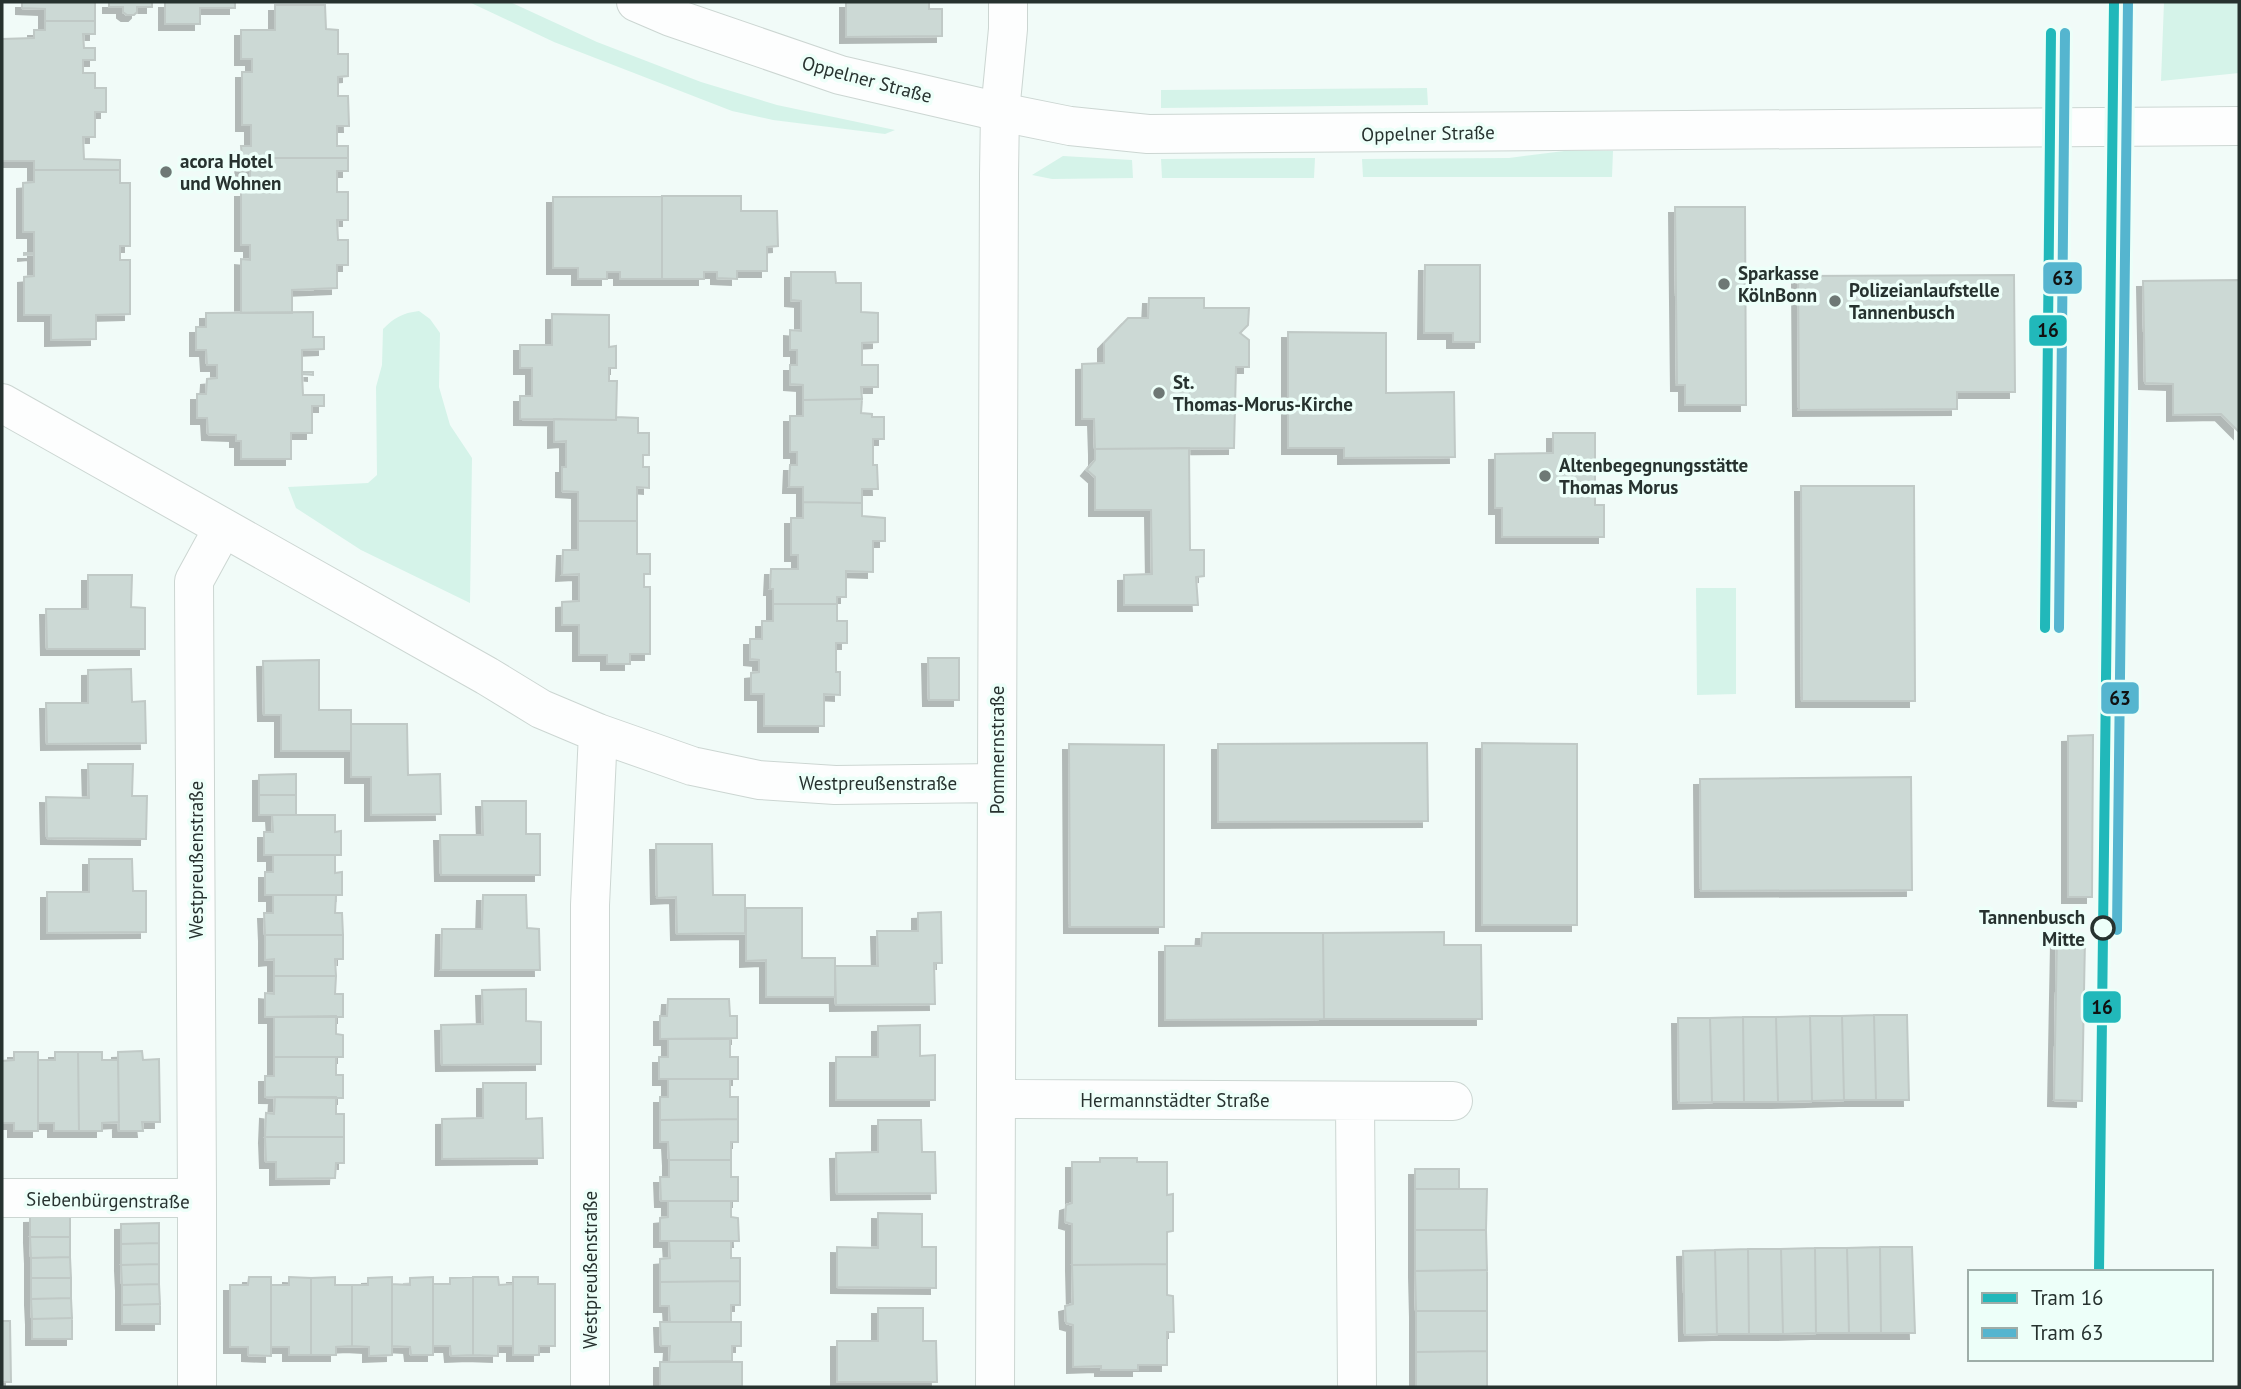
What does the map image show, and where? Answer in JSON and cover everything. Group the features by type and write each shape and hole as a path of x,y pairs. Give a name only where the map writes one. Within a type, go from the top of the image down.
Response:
{"street":[{"name":"Oppelner Straße","path":"636,2 671,17 840,75 1000,112 1070,125 1148,134 2239,126"},
{"name":"Pommernstraße","path":"995,1387 1000,112 1008,2"},
{"name":"Westpreußenstraße","path":"2,403 541,709 598,733 692,766 759,779 835,785 997,783"},
{"name":"Westpreußenstraße","path":"197,1198 194,581 223,528"},
{"name":"Westpreußenstraße","path":"590,1387 590,905 598,733"},
{"name":"Hermannstädter Straße","path":"996,1099 1453,1101"},
{"path":"1355,1101 1357,1387"},
{"name":"Siebenbürgenstraße","path":"2,1198 197,1198 197,1387"}],"green space":[{"path":"469,2 510,2 597,42 701,82 777,105 895,130 885,134 773,120 732,111 554,42"},
{"path":"2164,2 2239,2 2239,73 2161,81"},
{"path":"1427,88 1428,105 1161,108 1161,90"},
{"path":"1564,151 1613,151 1612,177 1363,177 1362,159 1509,158"},
{"path":"1063,156 1132,160 1133,178 1052,179 1032,175"},
{"path":"1315,158 1314,178 1162,178 1161,159"},
{"path":"419,311 430,319 440,333 439,387 450,425 472,458 470,603 361,550 296,508 288,487 368,483 377,475 376,387 382,365 383,329 399,317"},
{"path":"1696,588 1736,588 1736,694 1697,695"}],"building":[{"path":"22,2 95,2 95,21 45,21 45,9 22,8"},
{"path":"109,2 152,2 152,7 137,7 134,15 127,15 123,12 123,7 109,7"},
{"path":"165,2 235,2 235,8 200,8 200,24 165,24"},
{"path":"846,2 929,2 929,9 942,9 942,36 846,37"},
{"path":"275,5 325,5 326,29 338,30 338,54 348,54 348,76 338,77 338,96 348,96 349,126 337,126 337,146 348,146 348,158 242,158 241,146 251,146 251,125 242,125 242,72 252,72 252,59 241,59 241,30 275,30"},
{"path":"45,21 95,21 95,34 83,34 84,48 95,48 95,60 83,60 83,73 95,73 95,88 106,88 106,112 95,112 95,137 83,137 84,159 120,160 120,170 34,170 34,161 2,161 2,39 34,38 34,30 45,30"},
{"path":"242,158 348,158 348,171 337,171 337,192 348,192 348,220 337,220 338,240 348,240 348,265 337,265 337,288 292,290 292,313 241,313 241,259 250,260 250,245 241,245 241,191 250,191 250,171 241,171"},
{"path":"34,170 120,170 120,183 130,183 130,246 120,246 120,260 130,260 130,314 96,315 96,339 51,340 51,315 24,315 24,277 34,276 34,254 24,253 34,253 34,232 23,232 23,183 34,182"},
{"path":"662,196 662,279 620,279 620,272 607,272 607,279 578,279 578,268 553,268 553,197"},
{"path":"662,196 741,196 741,211 777,211 778,246 767,247 767,271 737,271 737,279 717,278 717,272 704,272 704,279 662,279"},
{"path":"1675,207 1745,207 1746,405 1685,405 1685,385 1677,385"},
{"path":"1425,265 1480,265 1480,342 1453,342 1453,333 1424,333"},
{"path":"791,272 835,272 836,283 861,283 861,312 878,313 878,342 862,343 862,365 878,365 878,387 861,387 862,399 803,400 803,385 790,384 790,365 797,365 797,350 790,350 790,330 801,331 801,301 791,300"},
{"path":"2014,275 2015,392 1957,392 1957,409 1799,410 1798,276"},
{"path":"2239,280 2239,432 2221,414 2173,415 2173,384 2145,383 2143,281"},
{"name":"St. Thomas-Morus-Kirche","path":"1149,298 1204,298 1204,308 1249,308 1248,325 1240,333 1249,340 1249,367 1236,367 1234,448 1095,449 1094,419 1082,419 1082,364 1104,363 1104,343 1128,318 1148,318"},
{"path":"313,312 313,337 324,337 324,349 302,350 302,372 313,372 313,375 302,374 303,395 324,395 324,406 312,406 312,433 291,433 291,459 241,459 241,441 236,441 236,435 208,434 207,418 197,418 197,394 206,394 207,379 217,378 217,365 207,365 206,350 196,350 196,327 206,327 206,313"},
{"path":"552,314 609,315 609,347 616,346 616,368 609,368 609,381 617,381 616,420 520,419 520,396 532,396 532,368 520,368 520,345 552,345"},
{"path":"1288,332 1386,333 1386,393 1454,392 1455,457 1344,458 1344,448 1288,448"},
{"path":"862,399 861,413 884,417 884,439 873,439 873,465 877,465 878,489 862,489 862,503 803,502 803,487 789,487 790,465 797,465 797,452 790,452 790,416 803,416 803,400"},
{"path":"616,417 638,418 638,433 649,433 649,455 643,455 643,467 649,467 649,488 637,487 637,521 578,521 578,492 562,491 566,441 554,442 554,419 616,420"},
{"name":"Altenbegegnungsstätte Thomas Morus","path":"1553,433 1595,433 1595,505 1604,505 1604,537 1502,537 1502,508 1495,508 1495,454 1553,453"},
{"path":"1189,448 1190,550 1204,550 1204,576 1196,577 1198,605 1124,605 1124,575 1152,574 1151,510 1095,510 1095,477 1087,470 1095,460 1095,449"},
{"path":"1801,486 1914,486 1915,701 1802,701"},
{"path":"803,502 862,503 862,516 885,518 885,541 873,541 873,572 846,571 846,597 837,597 837,604 773,604 773,589 770,589 771,569 798,569 798,555 791,555 791,518 803,518"},
{"path":"578,521 637,521 637,554 650,554 650,574 644,574 644,587 650,587 650,654 630,654 630,664 607,664 607,655 579,655 579,625 562,625 562,602 579,601 579,574 562,575 563,550 578,550"},
{"path":"88,575 132,575 131,607 145,608 145,649 47,649 46,609 88,609"},
{"path":"773,604 837,604 837,621 847,621 847,643 836,643 836,672 840,672 840,695 824,694 824,726 764,726 764,694 751,694 751,673 759,672 759,660 750,659 750,639 762,639 762,621 773,621"},
{"path":"928,658 959,658 959,700 929,700"},
{"path":"319,660 319,710 351,710 351,751 281,751 281,715 264,715 263,661"},
{"path":"131,669 132,702 145,701 146,743 47,744 46,703 88,703 88,670"},
{"path":"351,724 407,724 408,775 440,774 441,814 371,815 371,777 351,777"},
{"path":"2093,735 2092,897 2068,897 2068,736"},
{"path":"1427,743 1428,821 1218,822 1218,744"},
{"path":"1482,743 1577,744 1577,925 1482,925"},
{"path":"1069,744 1164,745 1164,927 1070,927"},
{"path":"88,764 133,764 132,796 147,796 146,839 47,838 46,797 89,798"},
{"path":"296,774 296,795 259,795 259,775"},
{"path":"1911,777 1912,890 1701,891 1700,779"},
{"path":"259,795 296,795 296,815 259,815"},
{"path":"482,801 526,801 526,834 540,834 540,875 441,875 440,835 483,835"},
{"path":"272,815 335,815 335,832 341,831 341,855 264,855 264,832 273,832"},
{"path":"656,844 712,844 713,895 745,895 745,933 677,934 676,897 657,898"},
{"path":"273,855 335,855 335,873 342,872 342,895 265,895 265,872 273,872"},
{"path":"89,859 132,859 133,891 146,891 146,932 47,933 47,892 89,892"},
{"path":"273,895 336,895 335,913 342,913 343,935 265,935 264,913 273,913"},
{"path":"483,895 526,895 527,928 539,929 540,970 441,970 442,929 482,929"},
{"path":"746,908 802,908 802,958 835,958 835,997 766,997 766,960 746,961"},
{"path":"941,912 942,963 934,963 935,1004 836,1005 835,966 878,966 877,931 918,931 918,913"},
{"path":"1444,932 1444,945 1481,945 1482,1019 1324,1019 1323,933"},
{"path":"1202,933 1323,933 1324,1019 1165,1020 1165,946 1201,946"},
{"path":"265,935 343,935 343,959 335,959 336,976 274,976 274,959 265,960"},
{"path":"2057,938 2085,938 2082,1101 2054,1100"},
{"path":"274,976 336,976 335,994 343,994 343,1017 265,1017 265,993 274,994"},
{"path":"526,989 526,1021 541,1022 541,1064 442,1065 441,1025 483,1024 482,990"},
{"path":"668,999 729,999 730,1016 737,1016 737,1038 660,1039 660,1016 667,1016"},
{"path":"1874,1015 1907,1015 1909,1100 1876,1100"},
{"path":"1874,1015 1876,1100 1844,1100 1842,1016"},
{"path":"336,1016 336,1034 343,1035 343,1057 274,1057 274,1017"},
{"path":"1810,1016 1842,1016 1844,1100 1812,1101"},
{"path":"1810,1016 1812,1101 1778,1102 1776,1017"},
{"path":"1743,1017 1776,1017 1778,1102 1744,1102"},
{"path":"1743,1017 1744,1102 1712,1102 1710,1018"},
{"path":"1678,1018 1710,1018 1712,1102 1679,1103"},
{"path":"920,1025 920,1056 935,1055 935,1100 836,1100 836,1057 878,1057 878,1026"},
{"path":"668,1039 730,1039 730,1057 738,1057 738,1079 659,1079 659,1057 668,1057"},
{"path":"142,1051 143,1060 159,1059 160,1122 142,1122 143,1131 119,1131 118,1052"},
{"path":"14,1052 38,1052 38,1131 14,1131 14,1123 2,1123 2,1061 14,1060"},
{"path":"55,1052 78,1052 79,1131 54,1131 54,1123 38,1123 38,1060 55,1060"},
{"path":"78,1052 102,1052 102,1060 118,1060 119,1122 102,1123 102,1131 79,1131"},
{"path":"274,1057 336,1057 336,1075 343,1075 343,1098 265,1097 265,1076 274,1076"},
{"path":"668,1079 730,1079 730,1097 738,1097 738,1119 660,1120 660,1097 668,1097"},
{"path":"483,1083 526,1083 526,1119 542,1118 543,1158 442,1159 442,1119 483,1118"},
{"path":"275,1097 336,1097 336,1114 344,1114 344,1137 265,1137 266,1113 274,1114"},
{"path":"738,1119 738,1142 731,1142 731,1160 669,1160 668,1142 660,1142 660,1120"},
{"path":"878,1120 921,1120 922,1152 935,1152 936,1193 837,1194 836,1153 878,1152"},
{"path":"265,1137 344,1137 344,1163 336,1163 335,1178 276,1179 276,1162 266,1162"},
{"path":"1100,1158 1137,1158 1137,1162 1167,1162 1167,1195 1173,1194 1173,1231 1167,1232 1167,1264 1072,1265 1072,1224 1065,1222 1066,1205 1072,1203 1072,1162 1100,1162"},
{"path":"669,1160 731,1160 731,1177 738,1177 738,1201 661,1201 660,1177 669,1177"},
{"path":"1415,1169 1459,1169 1459,1189 1415,1189"},
{"path":"1415,1189 1487,1189 1486,1230 1415,1230"},
{"path":"668,1201 731,1201 731,1217 738,1218 739,1241 660,1241 660,1218 668,1217"},
{"path":"878,1213 922,1214 922,1247 936,1247 936,1288 837,1287 837,1247 878,1248"},
{"path":"70,1216 70,1237 30,1237 30,1217"},
{"path":"159,1223 159,1243 121,1244 121,1224"},
{"path":"1415,1230 1486,1230 1487,1270 1415,1271"},
{"path":"30,1237 70,1237 70,1257 31,1258"},
{"path":"669,1241 731,1241 731,1258 740,1258 740,1281 660,1282 660,1259 670,1258"},
{"path":"159,1243 159,1264 121,1265 121,1244"},
{"path":"1880,1247 1912,1247 1915,1333 1881,1333"},
{"path":"1880,1247 1881,1333 1849,1333 1847,1248"},
{"path":"1815,1248 1847,1248 1849,1333 1816,1333"},
{"path":"1815,1248 1816,1333 1783,1334 1781,1249"},
{"path":"1748,1249 1781,1249 1783,1334 1749,1334"},
{"path":"1748,1249 1749,1334 1717,1334 1715,1250"},
{"path":"1715,1250 1717,1334 1685,1335 1683,1251"},
{"path":"70,1257 71,1278 31,1278 31,1258"},
{"path":"159,1264 159,1284 122,1285 121,1265"},
{"path":"1167,1264 1167,1295 1173,1296 1174,1332 1167,1332 1167,1365 1138,1365 1138,1370 1101,1370 1101,1366 1073,1367 1073,1325 1066,1323 1065,1306 1073,1304 1072,1265"},
{"path":"1487,1270 1487,1311 1416,1311 1415,1271"},
{"path":"249,1277 271,1277 271,1356 248,1355 248,1347 230,1347 230,1285 248,1285"},
{"path":"289,1277 311,1278 311,1355 289,1355 289,1347 271,1347 271,1285 289,1285"},
{"path":"335,1277 335,1285 352,1285 352,1346 336,1347 336,1355 311,1355 311,1278"},
{"path":"392,1277 392,1355 369,1356 369,1347 352,1346 352,1285 368,1285 368,1278"},
{"path":"433,1277 433,1355 411,1355 410,1347 392,1346 392,1284 410,1285 410,1278"},
{"path":"473,1277 498,1277 499,1285 513,1284 513,1346 498,1346 498,1356 473,1355"},
{"path":"473,1277 473,1355 451,1356 450,1346 433,1346 433,1284 450,1284 450,1278"},
{"path":"513,1277 538,1277 538,1284 555,1284 555,1346 539,1346 539,1355 513,1355"},
{"path":"31,1278 71,1278 71,1298 31,1299"},
{"path":"740,1281 740,1305 731,1305 731,1322 670,1322 669,1306 660,1306 660,1282"},
{"path":"159,1284 160,1304 122,1305 122,1285"},
{"path":"71,1298 72,1318 32,1319 31,1299"},
{"path":"160,1304 160,1324 122,1324 122,1305"},
{"path":"878,1308 923,1308 923,1341 936,1341 937,1382 837,1382 837,1341 878,1341"},
{"path":"1416,1311 1487,1311 1487,1351 1416,1352"},
{"path":"72,1318 72,1339 32,1339 32,1319"},
{"path":"2,1321 10,1321 11,1382 2,1382"},
{"path":"660,1322 741,1322 741,1346 732,1346 732,1361 669,1362 670,1346 661,1346"},
{"path":"1487,1351 1487,1387 1416,1387 1416,1352"},
{"path":"660,1362 742,1362 742,1386 660,1386"}],"tram line":[{"name":"16","path":"2099,1270 2114,2"},
{"name":"63","path":"2117,930 2128,2"},
{"name":"16","path":"2045,628 2051,33"},
{"name":"63","path":"2059,628 2065,33"}],"place":[{"name":"acora Hotel und Wohnen","path":"166,172"},
{"name":"Sparkasse KölnBonn","path":"1724,284"},
{"name":"Polizeianlaufstelle Tannenbusch","path":"1835,301"},
{"name":"St. Thomas-Morus-Kirche","path":"1159,393"},
{"name":"Altenbegegnungsstätte Thomas Morus","path":"1545,476"},
{"name":"Tannenbusch Mitte","path":"2103,928"}]}
